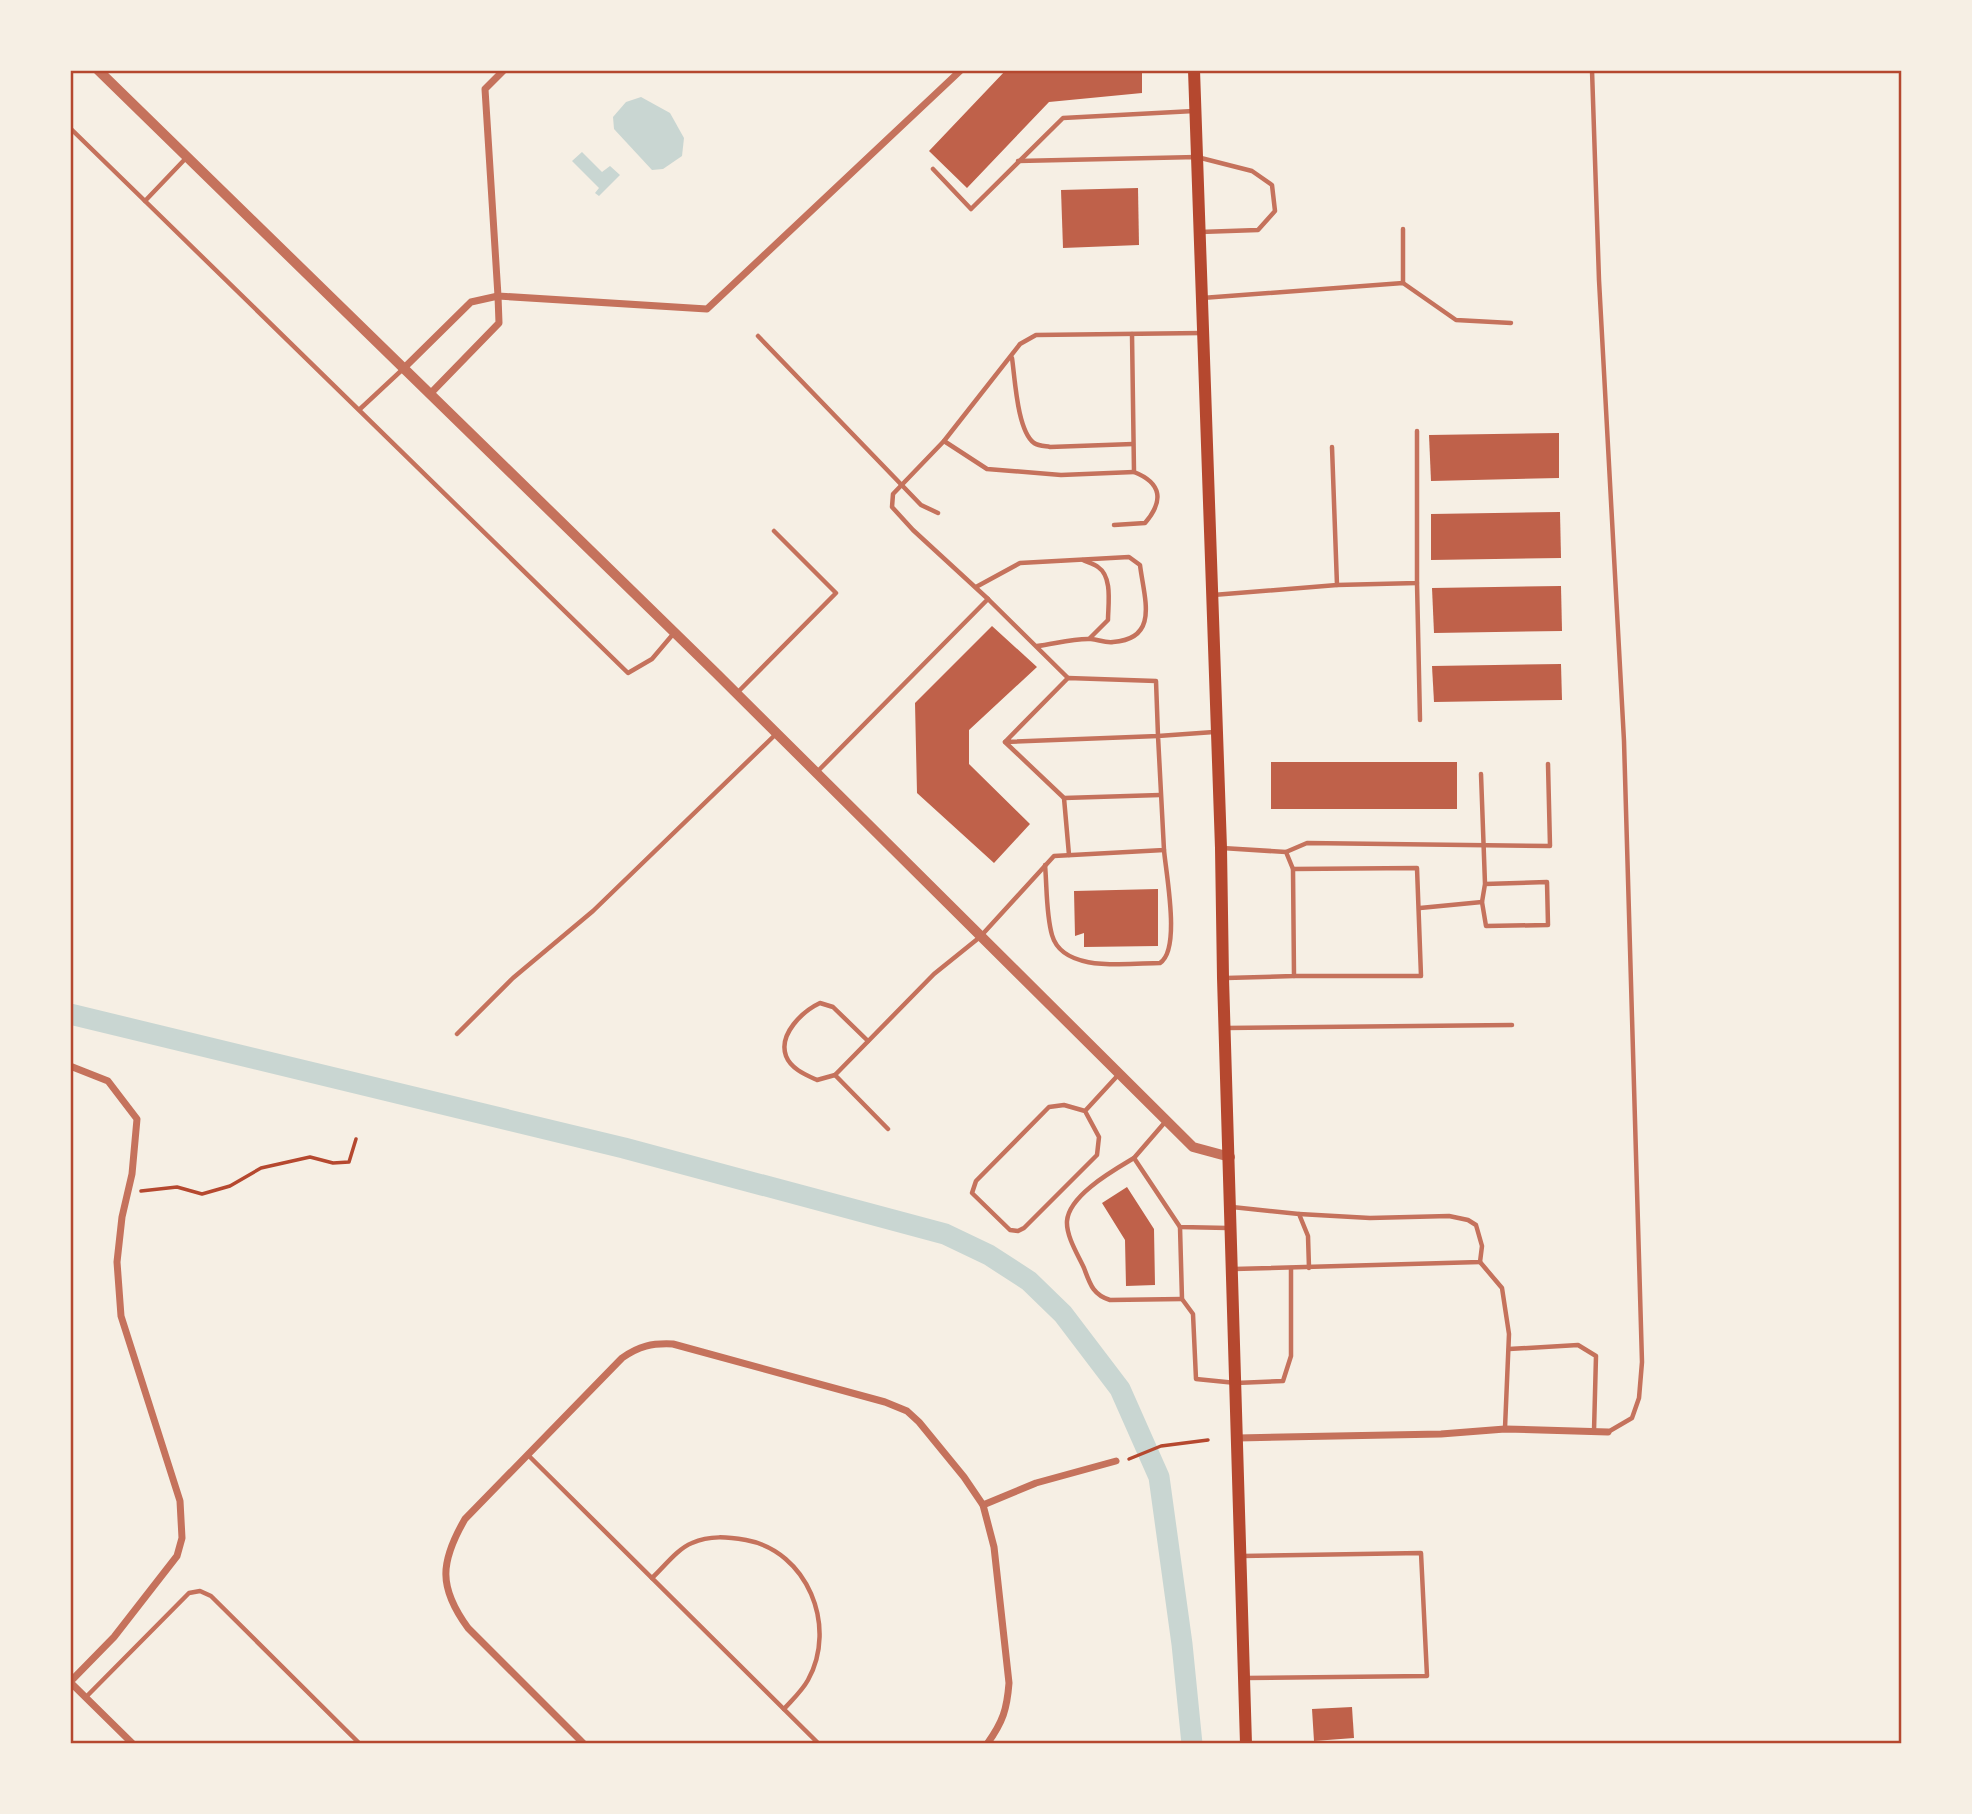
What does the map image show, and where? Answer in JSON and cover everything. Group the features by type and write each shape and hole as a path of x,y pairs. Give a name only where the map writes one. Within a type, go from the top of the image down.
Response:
{"main road":[{"path":"1194,70 1221,848 1246,1744"}],"street":[{"path":"98,70 674,632 1193,1147 1230,1157"},
{"path":"430,394 499,323 485,89 504,70"},
{"path":"404,368 471,302 498,296 707,309 961,70"},
{"path":"70,1066 108,1081 137,1119 132,1174 117,1262 121,1316 180,1502 182,1538 177,1556 114,1637 70,1682 133,1744"},
{"path":"584,1744 468,1628 454,1609 445,1584 447,1563 453,1540 465,1519 622,1359 635,1348 653,1343 673,1345 885,1402 907,1411 919,1422 983,1506 994,1547 1009,1683 1002,1723 987,1744"},
{"path":"1238,1438 1441,1434 1506,1429 1608,1432"},
{"path":"983,1506 1036,1483 1116,1461"}],"lane":[{"path":"1592,70 1599,293 1624,741 1642,1362 1639,1398 1632,1418 1608,1432"},
{"path":"933,169 971,209 1063,118 1195,111"},
{"path":"70,128 628,673 652,659 674,632"},
{"path":"145,201 188,157"},
{"path":"1018,161 1197,157 1252,171 1272,185 1275,211 1258,230 1199,232"},
{"path":"1403,283 1404,229"},
{"path":"1201,298 1403,283 1456,320 1511,323"},
{"path":"1045,864 1052,935 1062,950 1077,960 1089,963 1160,963 1168,955 1171,939 1160,795 1156,681 1068,678 976,587 913,530 892,507 893,494 944,441 1020,344 1035,335 1203,333"},
{"path":"1132,334 1134,472"},
{"path":"758,336 920,505 938,513"},
{"path":"1012,357 1020,417 1031,440 1037,445 1050,447 1133,444"},
{"path":"360,409 404,368"},
{"path":"1417,431 1420,720"},
{"path":"944,441 987,469 1061,475 1134,472 1147,477 1157,491 1156,510 1145,523 1114,525"},
{"path":"1332,447 1337,585"},
{"path":"736,694 836,593 774,531"},
{"path":"976,587 1020,563 1129,557 1140,565 1146,615 1142,631 1135,638 1111,643 1089,639 1036,646"},
{"path":"1078,559 1098,567 1105,574 1108,589 1108,620 1089,639"},
{"path":"1211,595 1337,585 1417,583"},
{"path":"816,773 988,599"},
{"path":"1005,742 1068,678"},
{"path":"1005,742 1216,732"},
{"path":"457,1034 513,978 593,911 776,733"},
{"path":"1005,742 1064,798 1069,855"},
{"path":"1221,848 1286,852 1307,843 1550,846 1548,764"},
{"path":"1481,774 1485,884 1482,902 1486,926 1548,925 1547,882 1485,884"},
{"path":"1064,798 1160,795"},
{"path":"868,1041 833,1007 820,1003 790,1028 785,1044 786,1058 799,1072 817,1080 835,1075 934,974 980,937 1054,856 1164,850"},
{"path":"1286,852 1293,869 1294,976"},
{"path":"1223,978 1421,975 1417,868 1293,869"},
{"path":"1420,908 1482,902"},
{"path":"1225,1028 1512,1025"},
{"path":"1085,1111 1120,1072"},
{"path":"835,1075 888,1129"},
{"path":"1063,1105 1085,1111 1098,1137 1097,1155 1024,1228 1018,1231 1010,1230 972,1193 976,1181 1049,1107 1063,1105"},
{"path":"1167,1120 1134,1158 1094,1185 1074,1206 1067,1223 1091,1287 1100,1297 1110,1300 1182,1299"},
{"path":"1134,1158 1180,1227 1182,1299 1193,1314 1196,1379 1236,1383 1283,1381 1291,1356 1291,1268"},
{"path":"1231,1207 1370,1218 1449,1216 1468,1220 1476,1225 1482,1246 1480,1262 1502,1288 1509,1334 1506,1429"},
{"path":"1298,1214 1308,1236 1309,1268"},
{"path":"1180,1227 1232,1228"},
{"path":"1233,1269 1480,1262"},
{"path":"1509,1349 1577,1346 1596,1356 1594,1431"},
{"path":"528,1455 819,1744"},
{"path":"652,1578 691,1543 711,1537 753,1541 775,1550 793,1565 814,1597 819,1635 817,1656 810,1678 784,1709"},
{"path":"1241,1556 1422,1553 1427,1675 1244,1678"},
{"path":"86,1698 189,1593 200,1591 211,1596 360,1744"}],"path":[{"path":"128,1190 150,1191 177,1187 202,1194 230,1186 261,1168 310,1157 333,1163 349,1162 356,1139"},
{"path":"1134,1458 1161,1446 1208,1440"}],"shaded area":[{"path":"641,97 670,113 684,138 682,156 663,169 652,170 614,129 613,117 626,102"},
{"path":"582,152 602,172 610,166 620,175 599,196 595,193 599,188 572,161"}],"building":[{"path":"1006,70 1142,70 1142,93 1049,102 967,188 929,151"},
{"path":"1138,188 1139,245 1063,248 1061,190"},
{"path":"1559,433 1559,478 1431,481 1429,435"},
{"path":"1560,512 1561,558 1431,560 1431,514"},
{"path":"1561,586 1562,631 1434,633 1432,588"},
{"path":"992,626 1037,667 969,730 969,764 1030,824 994,863 917,793 915,703"},
{"path":"1561,664 1562,700 1434,702 1432,666"},
{"path":"1271,762 1457,762 1457,809 1271,809"},
{"path":"1158,889 1158,946 1084,947 1084,933 1075,936 1074,891"},
{"path":"1127,1187 1154,1229 1155,1285 1126,1286 1125,1240 1102,1203"},
{"path":"1352,1707 1354,1738 1314,1741 1312,1709"}],"waterway":[{"path":"70,1014 624,1148 945,1234 989,1255 1029,1281 1063,1314 1120,1389 1159,1477 1182,1644 1192,1744"}]}
